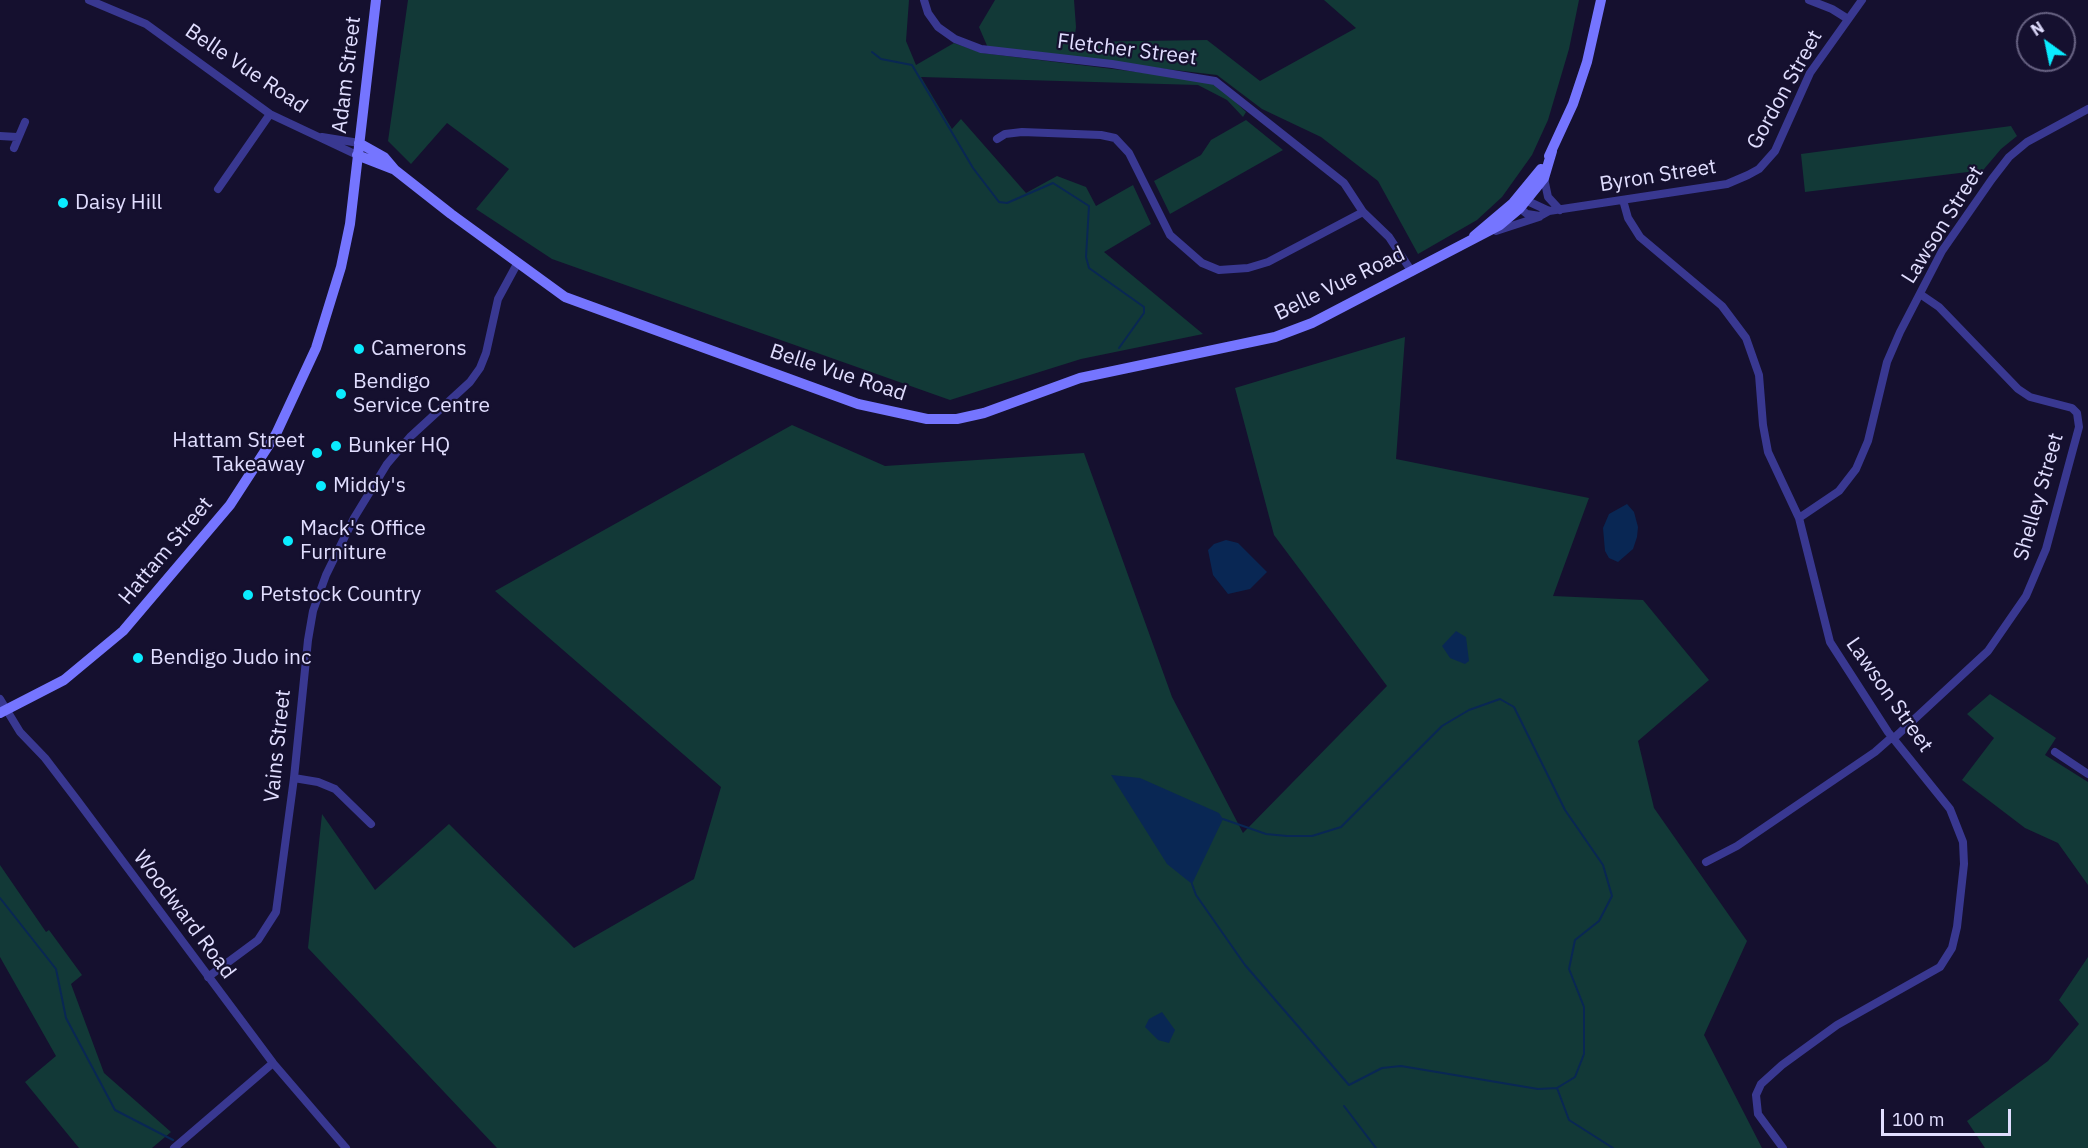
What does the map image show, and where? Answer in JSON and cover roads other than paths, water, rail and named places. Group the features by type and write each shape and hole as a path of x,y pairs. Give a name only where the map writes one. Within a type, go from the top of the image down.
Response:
{"street":[{"name":"Belle Vue Road","path":"89,0 130,15 158,31 270,114 357,155 395,170"},
{"name":"Adam Street","path":"357,155 376,0"},
{"name":"Fletcher Street","path":"924,0 928,13 938,27 955,39 981,49 1112,64 1215,81 1344,183 1363,212 1389,237 1412,272"},
{"path":"1540,216 1527,214 1519,201 1552,151 1587,62 1601,0"},
{"path":"1809,0 1832,9 1848,19"},
{"name":"Gordon Street","path":"1759,169 1782,140 1810,73 1862,0"},
{"name":"Lawson Street","path":"1781,1145 1762,1121 1756,1107 1756,1095 1766,1077 1837,1025 1932,974 1940,967 1952,948 1964,864 1960,830 1943,798 1893,738 1830,642 1799,518 1839,491 1856,469 1868,441 1887,362 1920,294 1952,236 2009,157 2039,134 2088,109"},
{"path":"218,189 270,114"},
{"path":"14,148 16,137 25,123"},
{"path":"997,139 1005,134 1022,132 1101,135 1115,138 1129,153 1170,235 1202,263 1219,270 1248,268 1268,262 1363,212"},
{"path":"0,136 16,137"},
{"name":"Belle Vue Road","path":"318,137 358,143 384,157 395,170 517,264 565,297 633,324 858,405 927,419 984,414 1080,378 1292,332 1342,309 1486,233 1544,178 1552,151"},
{"name":"Hattam Street","path":"3,712 64,680 123,631 203,538 255,470 299,388 332,304 350,225 357,155"},
{"name":"Byron Street","path":"1519,201 1549,211 1560,210 1726,183 1759,169"},
{"path":"1544,178 1548,197 1560,210"},
{"path":"1623,200 1628,218 1640,237 1722,306 1746,338 1759,375 1763,425 1768,452 1799,518"},
{"name":"Belle Vue Road","path":"1470,240 1519,201"},
{"name":"Byron Street","path":"1486,233 1549,211"},
{"name":"Vains Street","path":"208,977 258,940 276,912 294,778 308,640 313,611 326,575 354,518 387,464 410,437 470,382 480,368 498,299 517,264"},
{"name":"Shelley Street","path":"1706,862 1737,846 1875,752 1988,651 2026,596 2046,549 2079,427 2077,413 2072,408 2030,397 2018,388 1939,307 1920,294"},
{"name":"Woodward Road","path":"0,699 3,712 45,758 273,1063 346,1148"},
{"path":"2055,752 2088,774"},
{"path":"294,778 318,782 335,789 371,824"},
{"path":"174,1148 273,1063"},
{"path":"1771,1148 1781,1145"}],"water":[{"path":"1627,504 1634,512 1638,527 1637,537 1633,549 1618,562 1609,558 1605,551 1603,528 1609,514"},
{"path":"1226,540 1238,543 1267,572 1250,589 1228,594 1213,575 1208,550 1214,544"},
{"path":"1456,631 1466,637 1469,661 1465,664 1450,658 1442,646"},
{"path":"1111,775 1140,778 1219,813 1223,819 1192,884 1167,864"},
{"path":"1162,1012 1175,1030 1169,1043 1158,1040 1145,1027 1149,1019"}],"waterway":[{"path":"872,52 881,59 912,65 973,168 999,202 1007,203 1053,183 1089,206 1086,257 1089,268 1144,307 1144,313 1119,348"},
{"path":"1192,884 1196,895 1245,965 1349,1085 1382,1068 1401,1066 1538,1089 1557,1088 1575,1077 1584,1054 1584,1007 1569,969 1575,940 1599,921 1612,896 1603,865 1565,810 1514,707 1500,699 1469,710 1442,726 1341,827 1312,836 1287,836 1266,834 1223,819"},
{"path":"0,898 56,969 66,1018 115,1110 173,1140"},
{"path":"1557,1088 1569,1120 1613,1148"},
{"path":"1344,1106 1376,1148"}],"place":[{"name":"Daisy Hill","path":"63,203"},
{"name":"Camerons","path":"359,349"},
{"name":"Bendigo Service Centre","path":"341,394"},
{"name":"Bunker HQ","path":"336,446"},
{"name":"Hattam Street Takeaway","path":"317,453"},
{"name":"Middy's","path":"321,486"},
{"name":"Mack's Office Furniture","path":"288,541"},
{"name":"Petstock Country","path":"248,595"},
{"name":"Bendigo Judo inc","path":"138,658"}]}
